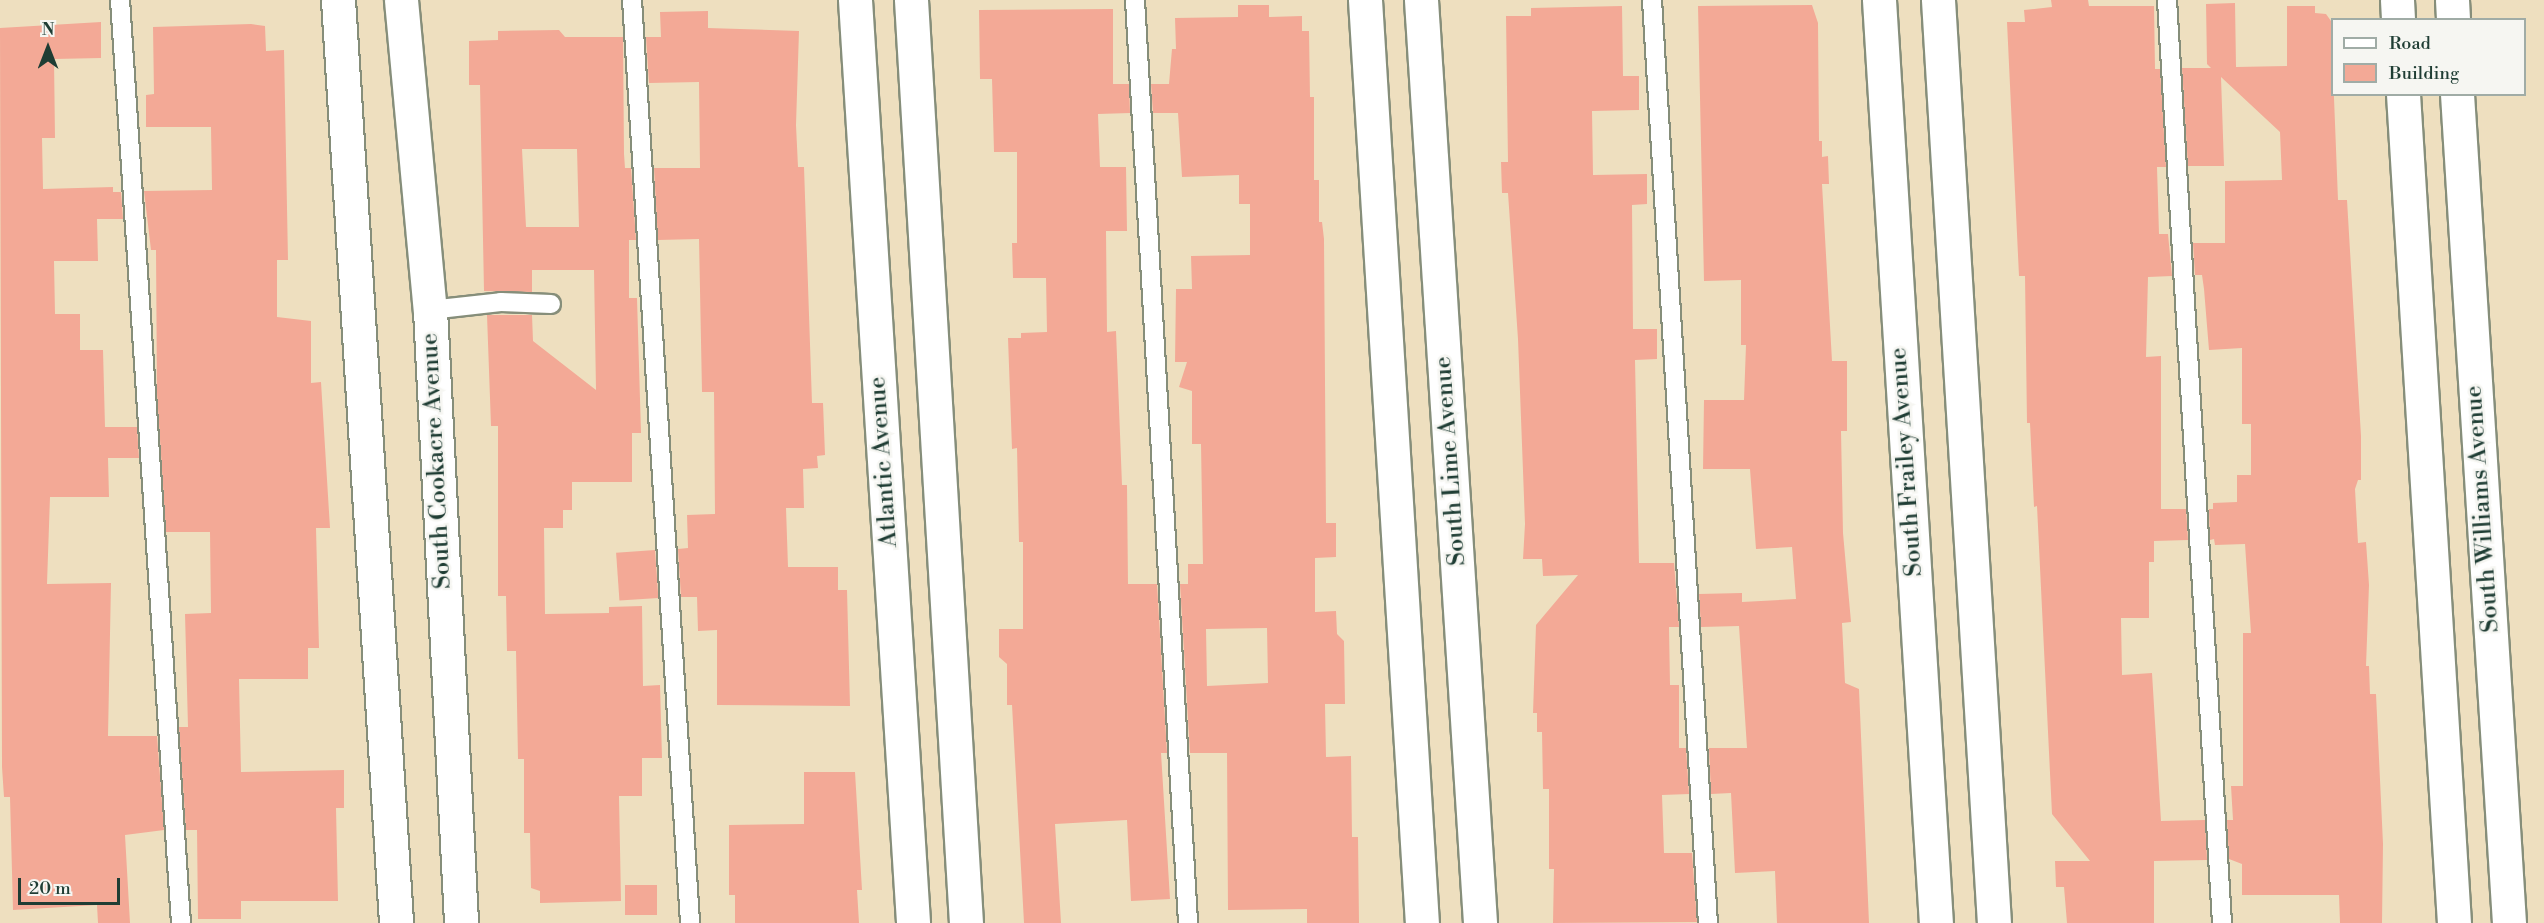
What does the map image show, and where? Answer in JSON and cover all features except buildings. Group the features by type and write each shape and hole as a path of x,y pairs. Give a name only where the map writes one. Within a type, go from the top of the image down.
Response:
{"street":[{"path":"338,0 396,923"},
{"name":"South Cookacre Avenue","path":"401,0 430,310 461,923"},
{"name":"Atlantic Avenue","path":"855,0 914,923"},
{"path":"911,0 966,923"},
{"path":"1365,0 1422,923"},
{"name":"South Lime Avenue","path":"1421,0 1480,923"},
{"name":"South Frailey Avenue","path":"1879,0 1936,923"},
{"path":"1938,0 1994,923"},
{"path":"2397,0 2398,18"},
{"path":"2452,0 2453,18"},
{"path":"2403,96 2454,923"},
{"name":"South Williams Avenue","path":"2457,96 2509,923"}],"lane":[{"path":"120,0 181,923"},
{"path":"632,0 690,923"},
{"path":"1135,0 1188,923"},
{"path":"1652,0 1708,923"},
{"path":"2167,0 2222,923"},
{"path":"430,310 501,302 551,304"}]}
